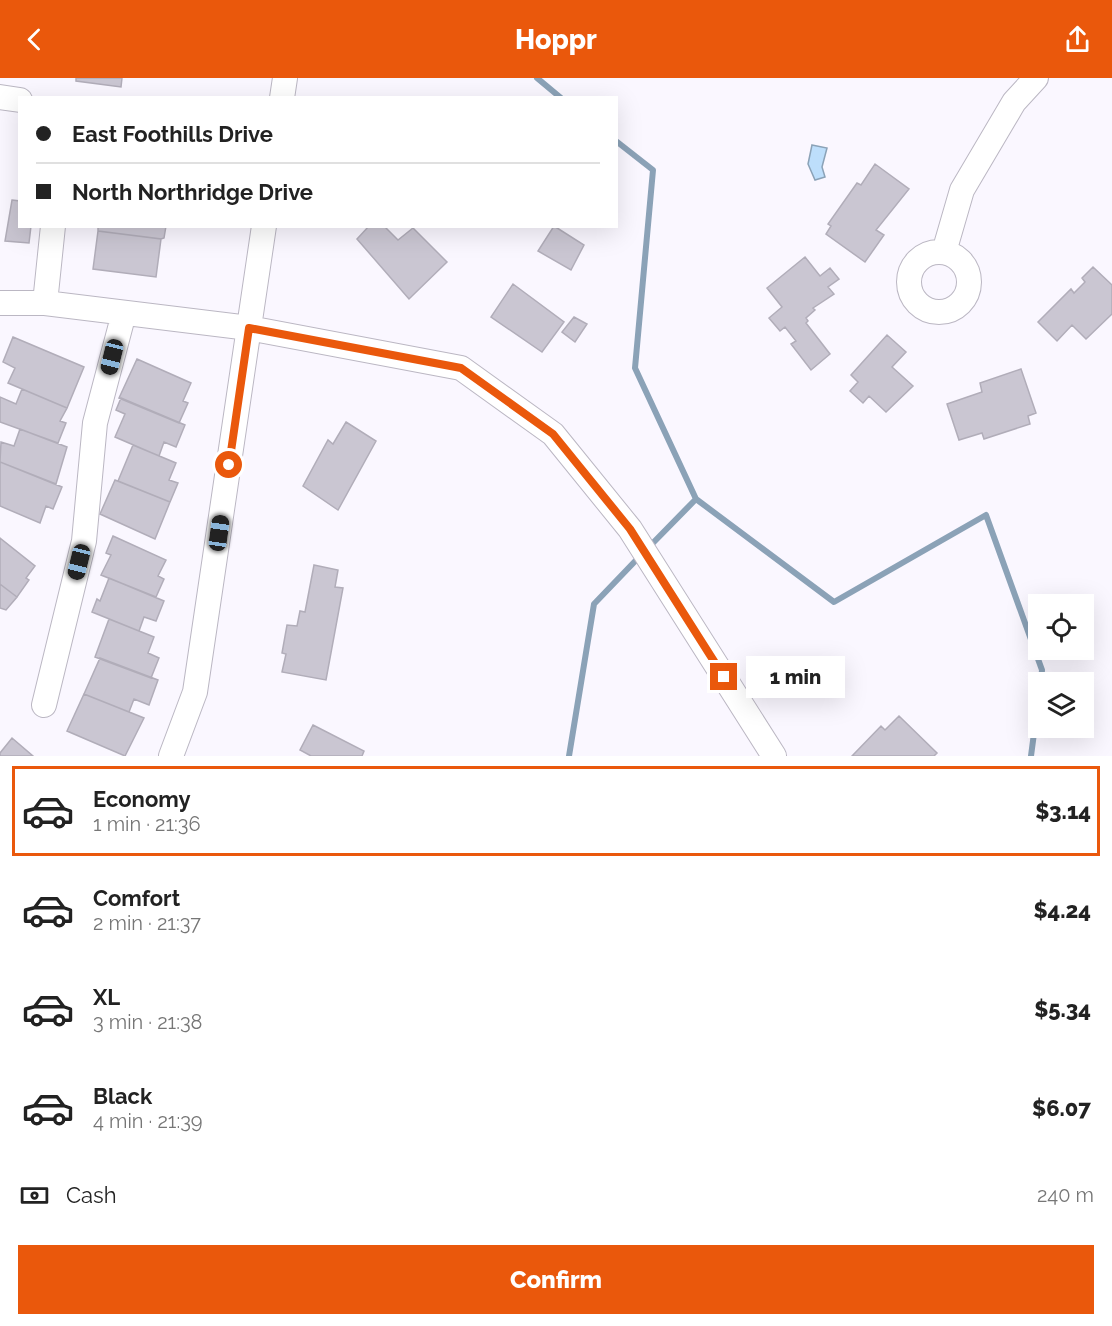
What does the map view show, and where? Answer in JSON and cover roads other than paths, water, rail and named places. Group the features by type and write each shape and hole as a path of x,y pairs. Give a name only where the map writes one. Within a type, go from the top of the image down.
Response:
{"street":[{"path":"282,96 285,78"},
{"path":"944,252 962,190 1014,102 1036,78"},
{"path":"0,97 18,99"},
{"path":"45,303 53,228"},
{"path":"171,756 195,692 264,228"},
{"path":"0,303 45,303 249,328 461,368 553,434 630,529 774,756"},
{"path":"44,705 84,542 95,423 124,313"}],"water":[{"path":"812,145 827,148 822,167 825,177 815,180 808,164"}],"waterway":[{"path":"537,78 559,96"},
{"path":"618,143 653,170 635,368 696,499 648,548"},
{"path":"696,499 834,602 986,515 1042,672"},
{"path":"569,756 594,604 641,555"},
{"path":"1031,756 1033,738"}]}
